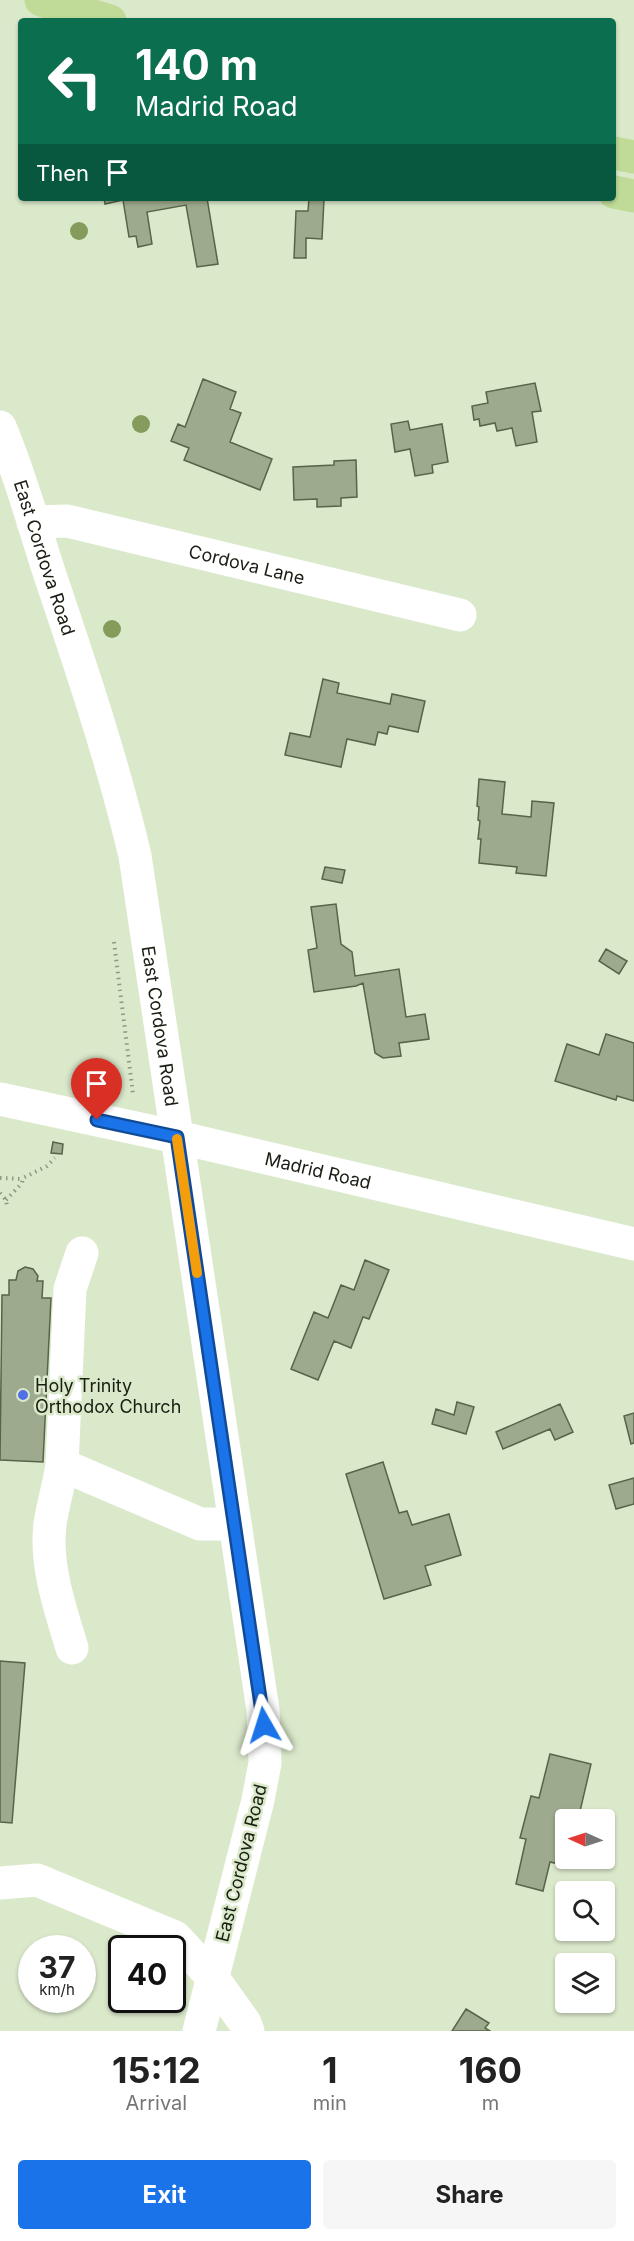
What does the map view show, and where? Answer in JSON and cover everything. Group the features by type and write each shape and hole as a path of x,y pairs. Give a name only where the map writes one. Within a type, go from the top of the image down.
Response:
{"main road":[{"path":"41,0 100,18"},
{"path":"616,153 634,157"},
{"path":"616,192 634,196"}],"street":[{"name":"East Cordova Road","path":"0,427 15,461 107,746 135,856 263,1710 265,1763 258,1800 199,2031"},
{"name":"Cordova Lane","path":"33,522 67,521 460,615"},
{"name":"Madrid Road","path":"0,1099 177,1137 634,1244"},
{"path":"72,1648 57,1597 50,1555 50,1527 62,1465 70,1289 82,1253"},
{"path":"62,1465 200,1524 235,1524"},
{"path":"0,1883 37,1880 175,1937 213,1978 245,2023 248,2031"}],"path":[{"path":"112,932 133,1094"},
{"path":"0,1178 22,1179 47,1166 55,1158"},
{"path":"6,1200 22,1183 22,1179"},
{"path":"0,1193 6,1200 7,1207"}],"building":[{"path":"123,201 208,201 218,264 197,267 186,205 147,212 152,244 138,247 136,236 129,237"},
{"path":"309,201 324,201 322,239 306,238 306,258 294,258 296,211 308,211"},
{"path":"203,379 236,392 230,409 241,413 230,442 272,459 260,490 184,460 189,448 171,441 178,424 185,427"},
{"path":"535,383 541,411 532,412 537,442 516,446 512,428 497,431 495,423 480,426 479,419 474,420 472,406 488,403 486,392"},
{"path":"408,421 410,430 442,424 448,462 432,465 433,473 415,476 410,449 395,452 391,424"},
{"path":"356,460 357,497 341,498 341,506 317,507 317,499 294,500 293,467 334,465 334,461"},
{"path":"323,679 339,683 337,693 390,704 392,694 425,701 418,732 389,726 387,734 378,732 375,745 347,739 341,767 285,755 290,733 310,737"},
{"path":"479,779 505,782 502,814 531,817 532,801 554,803 546,876 516,873 517,867 479,863 481,839 478,839 480,821 477,806"},
{"path":"325,867 345,870 342,883 322,879"},
{"path":"336,904 341,944 352,952 355,976 399,969 406,1017 425,1014 429,1039 399,1043 401,1056 383,1058 375,1053 363,983 314,992 308,950 317,948 311,907"},
{"path":"606,949 627,961 619,974 599,961"},
{"path":"606,1034 634,1043 634,1101 617,1096 616,1100 555,1081 567,1044 599,1055"},
{"path":"53,1142 63,1144 62,1154 51,1153"},
{"path":"365,1260 389,1270 369,1319 363,1317 351,1348 334,1341 318,1380 291,1369 314,1312 328,1318 341,1285 354,1290"},
{"name":"Holy Trinity Orthodox Church","path":"25,1267 33,1269 38,1276 37,1281 43,1281 42,1298 51,1298 43,1462 0,1460 2,1295 9,1295 9,1280 16,1280 18,1271"},
{"path":"457,1402 474,1407 466,1434 432,1424 436,1409 454,1415"},
{"path":"560,1404 573,1432 555,1440 550,1429 503,1449 496,1432"},
{"path":"634,1413 634,1443 631,1444 624,1416"},
{"path":"383,1462 399,1513 407,1511 412,1525 449,1514 461,1555 425,1566 431,1585 384,1599 346,1474"},
{"path":"634,1478 634,1504 616,1509 609,1485"},
{"path":"0,1661 25,1663 12,1823 0,1822"},
{"path":"550,1754 591,1764 581,1809 555,1809 555,1863 550,1862 543,1891 516,1884 526,1839 520,1838 531,1796 539,1798"},
{"path":"466,2009 489,2023 485,2028 490,2031 452,2031"}],"slow traffic":[{"path":"177,1139 197,1273"}],"place":[{"name":"Holy Trinity Orthodox Church","path":"23,1395"}],"route":[{"path":"97,1120 177,1137 264,1725"}]}
